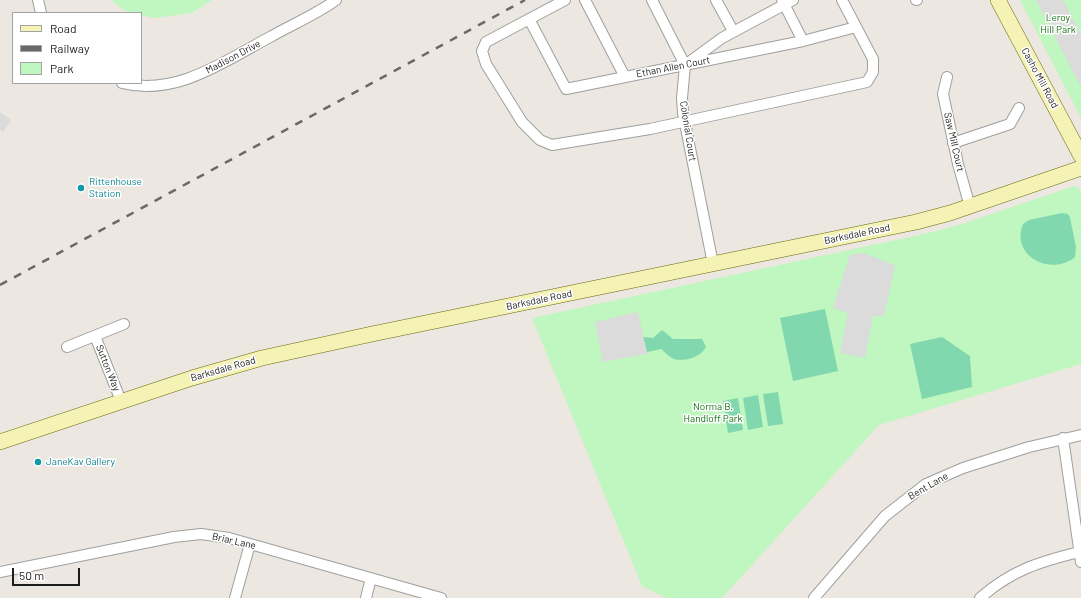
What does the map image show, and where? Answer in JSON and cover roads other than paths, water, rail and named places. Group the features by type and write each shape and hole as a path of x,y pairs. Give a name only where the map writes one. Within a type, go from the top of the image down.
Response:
{"street":[{"path":"38,0 41,12"},
{"name":"Madison Drive","path":"127,84 160,86 194,78 336,0"},
{"path":"565,0 486,42 482,51 486,64 522,122 540,140 552,145 685,122 867,82 873,72 873,59 842,0"},
{"path":"585,0 625,77"},
{"path":"652,0 685,65 733,31 786,2 803,41"},
{"path":"716,0 733,31"},
{"name":"Casho Mill Road","path":"998,0 1081,156"},
{"name":"Ethan Allen Court","path":"529,19 566,89 803,41 856,27"},
{"name":"Colonial Court","path":"685,65 682,98 685,122 713,264"},
{"name":"Saw Mill Court","path":"947,77 943,94 953,143 970,207"},
{"path":"953,143 1010,124 1019,108"},
{"name":"Barksdale Road","path":"0,442 219,370 302,348 916,222 970,207 1081,168"},
{"name":"Sutton Way","path":"67,347 124,324"},
{"name":"Sutton Way","path":"95,336 121,401"},
{"name":"Bent Lane","path":"814,598 885,516 926,484 963,468 1063,438 1081,435"},
{"path":"1063,438 1081,562"},
{"name":"Briar Lane","path":"0,572 188,535 214,535 441,598"},
{"path":"235,598 250,544"},
{"path":"980,598 995,585 1014,573 1041,561 1080,552"},
{"path":"366,598 371,578"}],"railway":[{"path":"0,285 525,0"}],"place":[{"name":"Rittenhouse Station","path":"81,188"},
{"name":"JaneKav Gallery","path":"38,462"}],"park label":[{"name":"Leroy Hill Park","path":"1058,24"},
{"name":"Norma B. Handloff Park","path":"713,412"}]}
